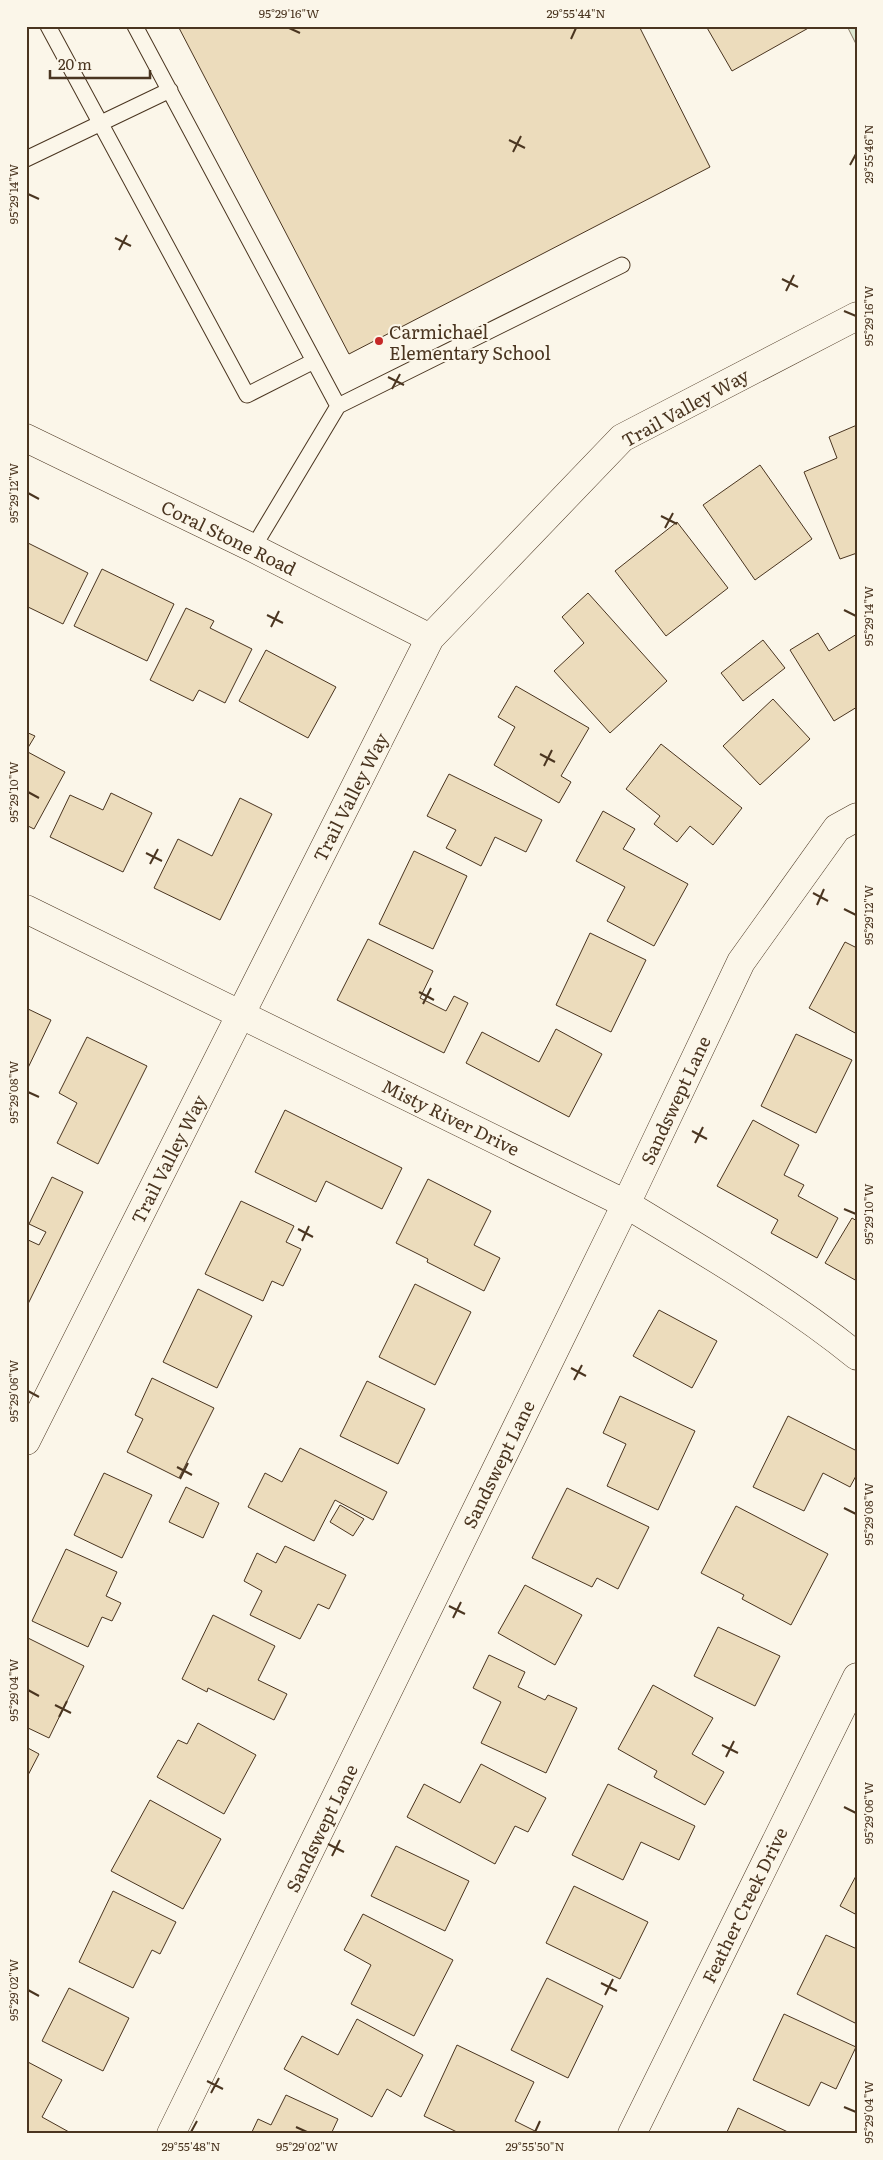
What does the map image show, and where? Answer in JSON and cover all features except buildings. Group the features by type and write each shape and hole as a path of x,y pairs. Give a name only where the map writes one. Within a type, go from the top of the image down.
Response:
{"street":[{"name":"Trail Valley Way","path":"26,1440 36,1394 242,1013 430,638 622,438 857,316"},
{"name":"Coral Stone Road","path":"26,438 253,548 430,638"},
{"name":"Sandswept Lane","path":"171,2134 626,1204 741,962 837,828 857,818"},
{"name":"Misty River Drive","path":"26,909 242,1013 626,1204 712,1256 811,1320 857,1356"},
{"name":"Feather Creek Drive","path":"632,2134 857,1677"}],"lane":[{"path":"48,26 248,395 314,361"},
{"path":"135,26 338,406"},
{"path":"26,159 170,90"},
{"path":"253,548 338,406 622,265"}],"green space":[{"path":"847,26 857,26 857,46"}],"place":[{"name":"Carmichael Elementary School","path":"379,341"}]}
